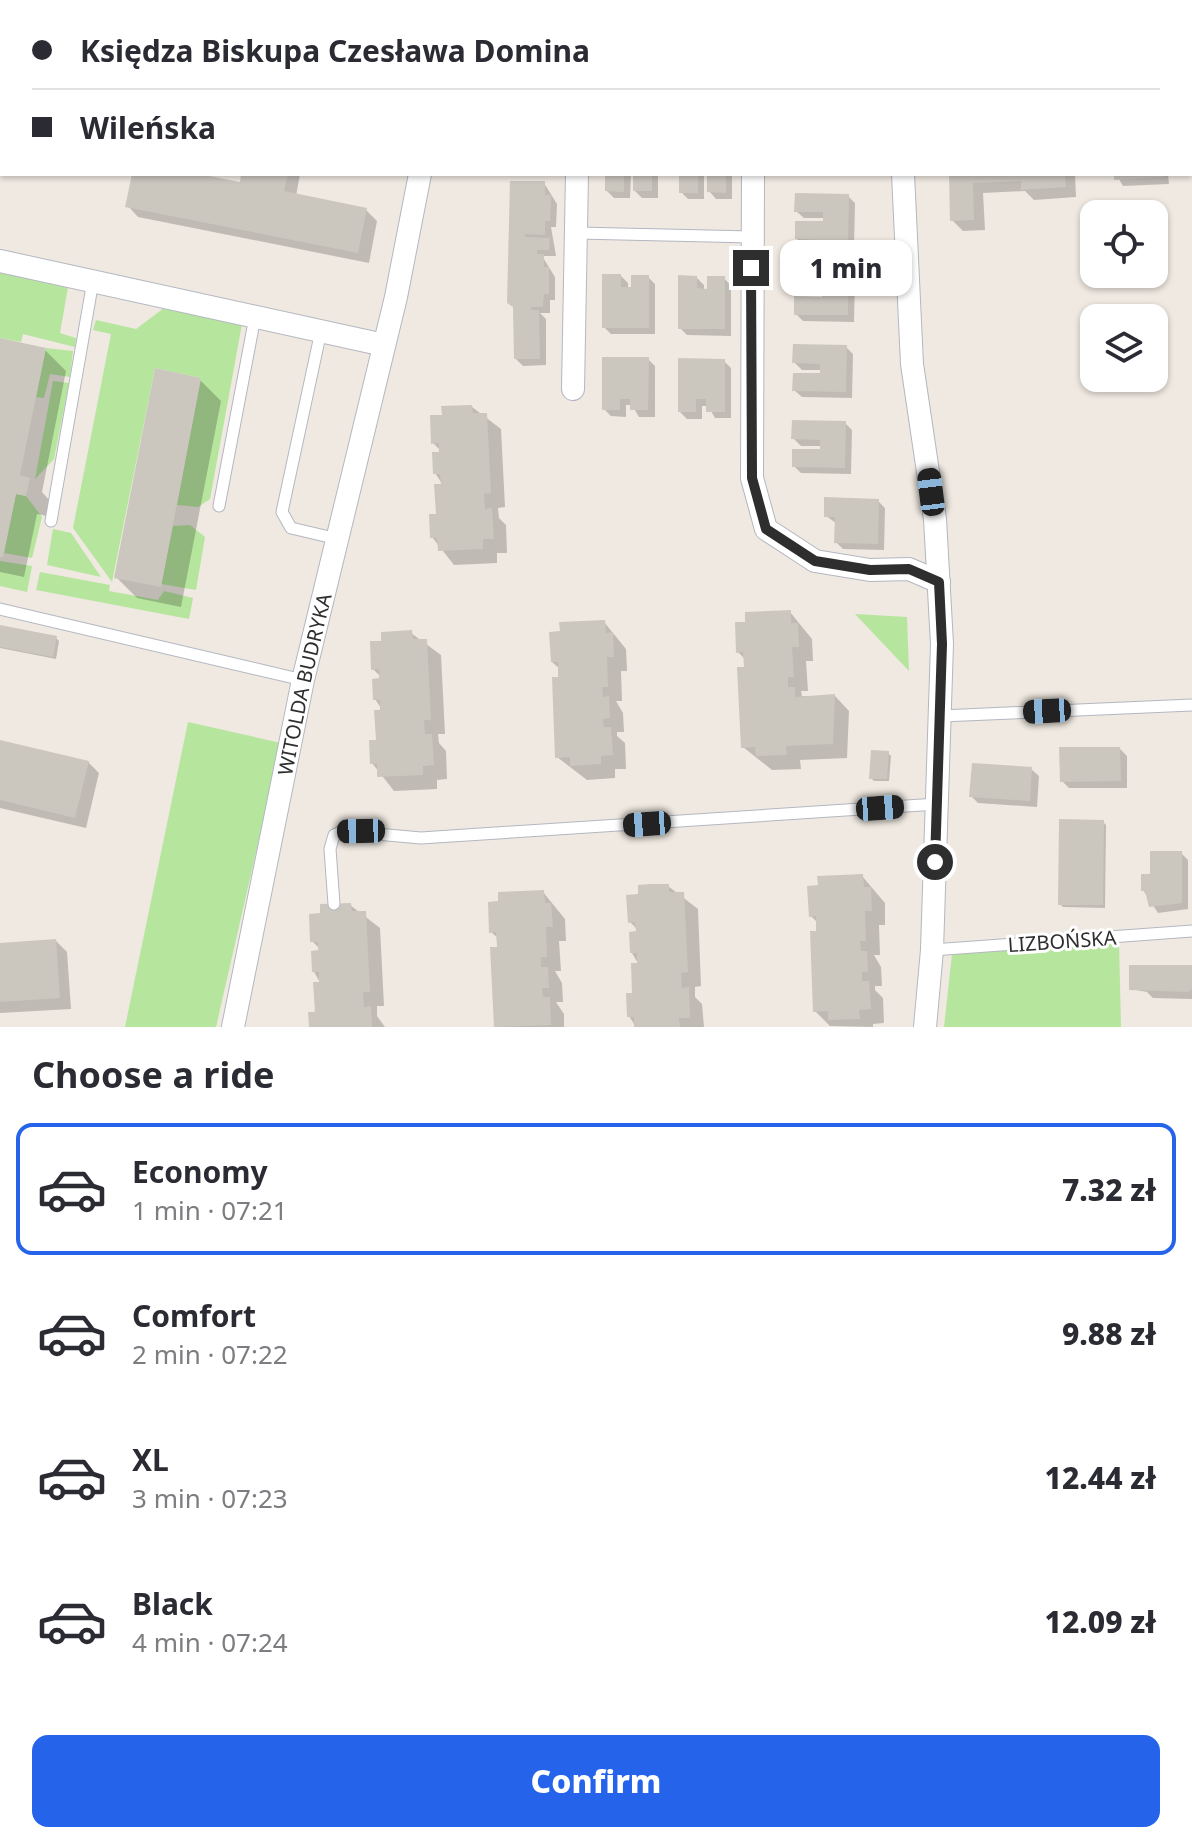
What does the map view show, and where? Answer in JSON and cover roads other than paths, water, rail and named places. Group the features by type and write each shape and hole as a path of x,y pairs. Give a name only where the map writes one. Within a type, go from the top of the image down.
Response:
{"street":[{"name":"WITOLDA BUDRYKA","path":"233,1027 303,680 384,345 420,176"},
{"path":"573,389 577,176"},
{"path":"753,176 752,478 766,529 815,561 870,570 909,569 939,582"},
{"path":"903,176 912,364 935,519 939,582 941,716 932,950 925,1027"},
{"path":"0,261 384,345"}],"lane":[{"path":"577,233 752,237"},
{"path":"51,521 93,281"},
{"path":"219,506 255,317"},
{"path":"321,331 282,512 291,528 338,539"},
{"path":"0,609 303,680"},
{"path":"941,716 1192,705"},
{"path":"334,904 330,849 334,835 343,831 421,838 938,804"},
{"name":"LIZBOŃSKA","path":"932,950 1192,931"}]}
